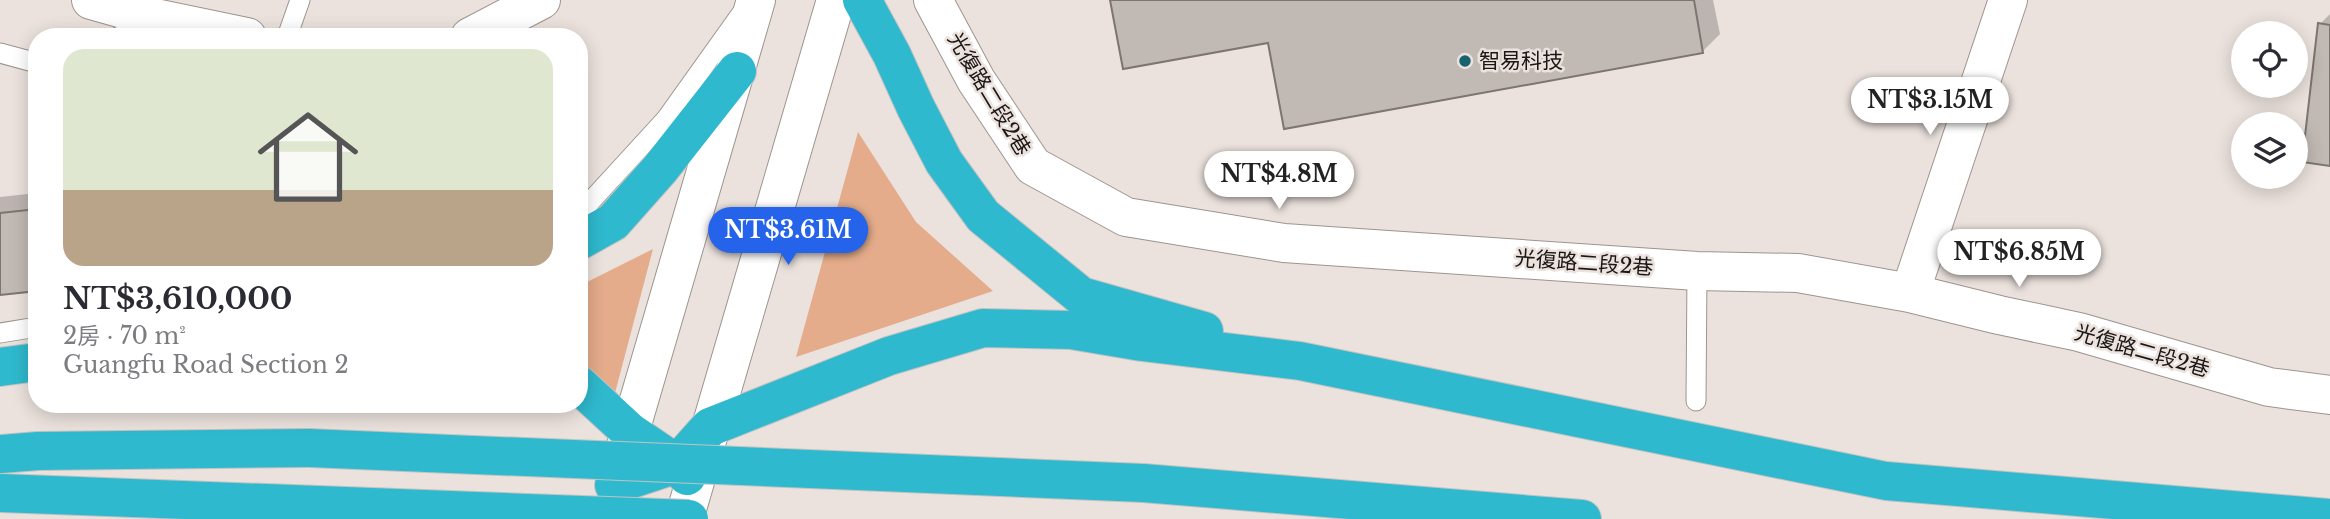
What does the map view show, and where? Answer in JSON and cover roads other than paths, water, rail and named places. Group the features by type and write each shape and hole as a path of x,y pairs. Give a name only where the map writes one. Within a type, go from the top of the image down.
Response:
{"highway":[{"path":"862,0 944,162 983,216 1081,296 1300,360 1886,481 2330,518"},
{"path":"588,237 613,222 660,169 737,71"},
{"path":"710,427 889,356 983,328 1071,330 1142,342 1300,360"},
{"path":"0,366 28,363"},
{"path":"588,393 687,488"},
{"path":"0,454 38,451 309,448 1143,483 1582,519"},
{"path":"0,493 687,488"},
{"path":"610,502 687,488"}],"street":[{"path":"91,0 203,28"},
{"path":"487,28 541,0"},
{"path":"610,502 756,0"},
{"path":"684,519 687,488 710,427 836,0"},
{"name":"光復路二段2巷","path":"933,0 976,80 1033,166 1126,217 1284,243 1697,271 1798,273 1910,293 2079,332 2269,387 2330,396"},
{"path":"1910,293 2008,0"}],"lane":[{"path":"290,28 300,0"},
{"path":"588,204 666,119 751,0"},
{"path":"136,28 155,18"},
{"path":"0,54 28,61"},
{"path":"1696,401 1697,271"},
{"path":"0,333 28,328"}],"place":[{"name":"智易科技","path":"1465,61"}]}
